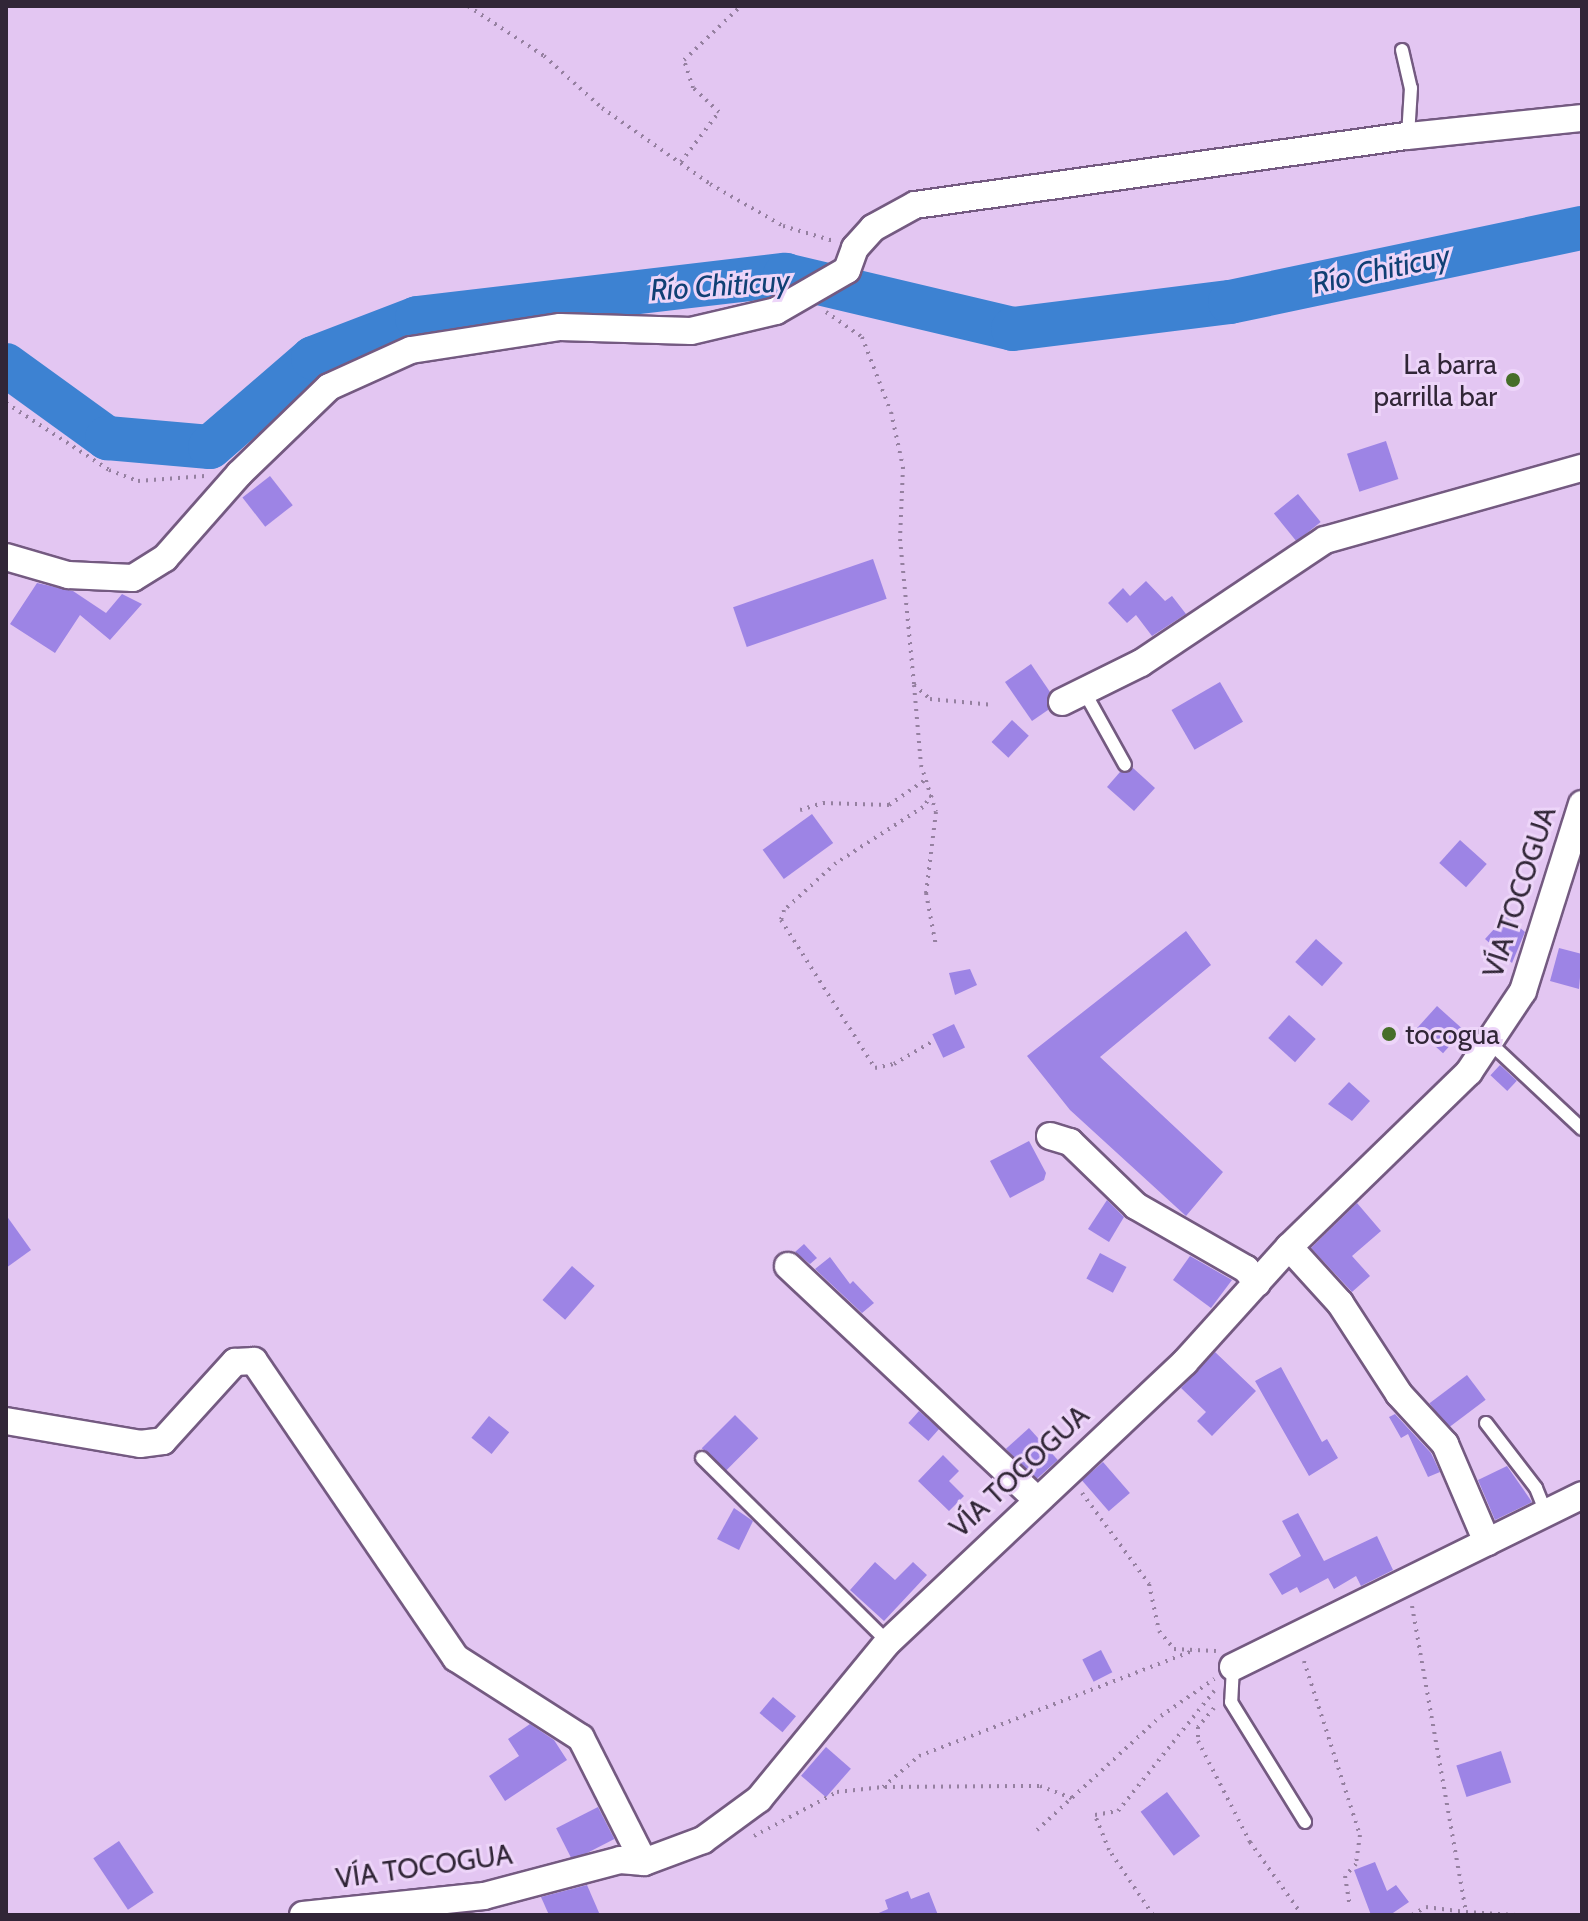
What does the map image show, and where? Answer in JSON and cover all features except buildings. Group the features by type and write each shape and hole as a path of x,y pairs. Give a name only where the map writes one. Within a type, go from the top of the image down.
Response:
{"street":[{"path":"6,557 68,575 133,578 165,558 239,474 329,387 411,350 560,327 691,331 808,303 847,270 855,248 873,228 915,205 1408,136 1582,118"},
{"path":"1074,698 1141,663 1325,540 1582,468"},
{"name":"VÍA TOCOGUA","path":"303,1915 477,1906 620,1860 644,1862 703,1840 759,1799 888,1642 1036,1499 1185,1362 1289,1247 1469,1072 1523,991 1580,816"},
{"path":"1050,1136 1078,1148 1136,1206 1246,1269 1257,1283"},
{"path":"1289,1247 1340,1303 1399,1394 1451,1453 1487,1542"},
{"path":"788,1266 1036,1499"},
{"path":"6,1421 140,1444 163,1441 235,1362 254,1361 456,1658 581,1738 644,1862"},
{"path":"1226,1659 1293,1637 1582,1495"}],"lane":[{"path":"1402,50 1411,88 1408,136"},
{"path":"1074,698 1125,765"},
{"path":"1489,1042 1582,1129"},
{"path":"1486,1423 1536,1488 1546,1513"},
{"path":"702,1458 888,1642"},
{"path":"1226,1659 1231,1702 1305,1822"}],"path":[{"path":"470,6 544,56 602,108 681,162 783,226 855,248"},
{"path":"681,162 719,112 693,88 684,60 741,6"},
{"path":"808,303 835,314 862,337 888,399 903,467 900,539 925,780 932,795 936,835 926,893 936,946"},
{"path":"6,403 109,470 138,481 239,474"},
{"path":"914,685 930,699 994,705"},
{"path":"800,810 823,803 889,805 925,780"},
{"path":"932,795 923,807 836,863 784,910 781,920 875,1068 894,1064 933,1041"},
{"path":"1066,1471 1149,1584 1159,1631 1174,1649 1195,1650 1226,1659"},
{"path":"1407,1580 1466,1912"},
{"path":"1293,1637 1360,1835 1356,1864 1345,1876 1350,1907"},
{"path":"883,1787 919,1756 1195,1650"},
{"path":"1037,1830 1226,1659"},
{"path":"1153,1915 1109,1850 1095,1815 1118,1811 1226,1659"},
{"path":"1231,1702 1210,1711 1198,1727 1198,1741 1250,1842 1302,1915"},
{"path":"744,1842 837,1792 883,1787 1040,1786 1072,1798"},
{"path":"1412,1915 1426,1907 1516,1915"}],"waterway":[{"name":"Río Chiticuy","path":"6,365 107,438 210,447 313,358 417,318 785,275 1013,329 1230,302 1582,228"}],"place":[{"name":"La barra parrilla bar","path":"1513,380"},
{"name":"tocogua","path":"1389,1034"}]}
